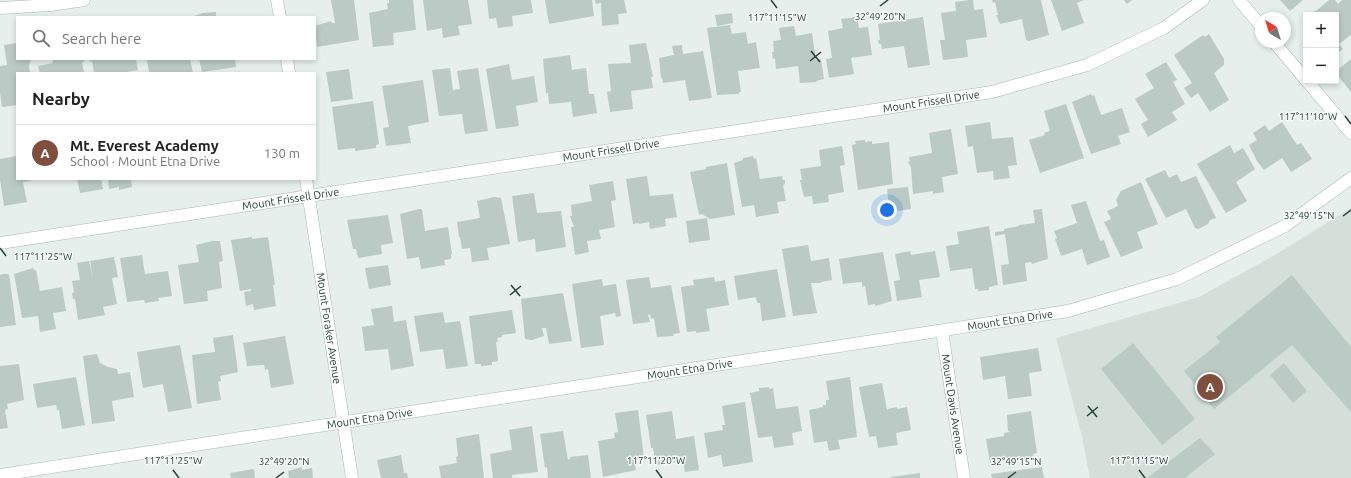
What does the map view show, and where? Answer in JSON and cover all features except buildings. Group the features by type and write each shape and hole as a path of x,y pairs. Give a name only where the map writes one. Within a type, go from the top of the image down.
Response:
{"street":[{"path":"0,8 51,5 84,0"},
{"path":"277,0 280,16"},
{"name":"Mount Frissell Drive","path":"0,243 992,92 1087,65 1164,28 1203,0"},
{"path":"1239,0 1255,19"},
{"path":"1279,48 1303,76"},
{"path":"287,60 289,72"},
{"path":"1309,84 1351,133"},
{"name":"Mount Etna Drive","path":"0,475 1068,311 1178,279 1285,226 1351,178"},
{"name":"Mount Foraker Avenue","path":"306,180 352,478"},
{"name":"Mount Davis Avenue","path":"942,331 964,478"}],"shaded area":[{"path":"1351,208 1351,478 1090,478 1082,437 1056,338 1199,297 1273,256"}],"place":[{"name":"Mt. Everest Academy","path":"1210,387"}]}
